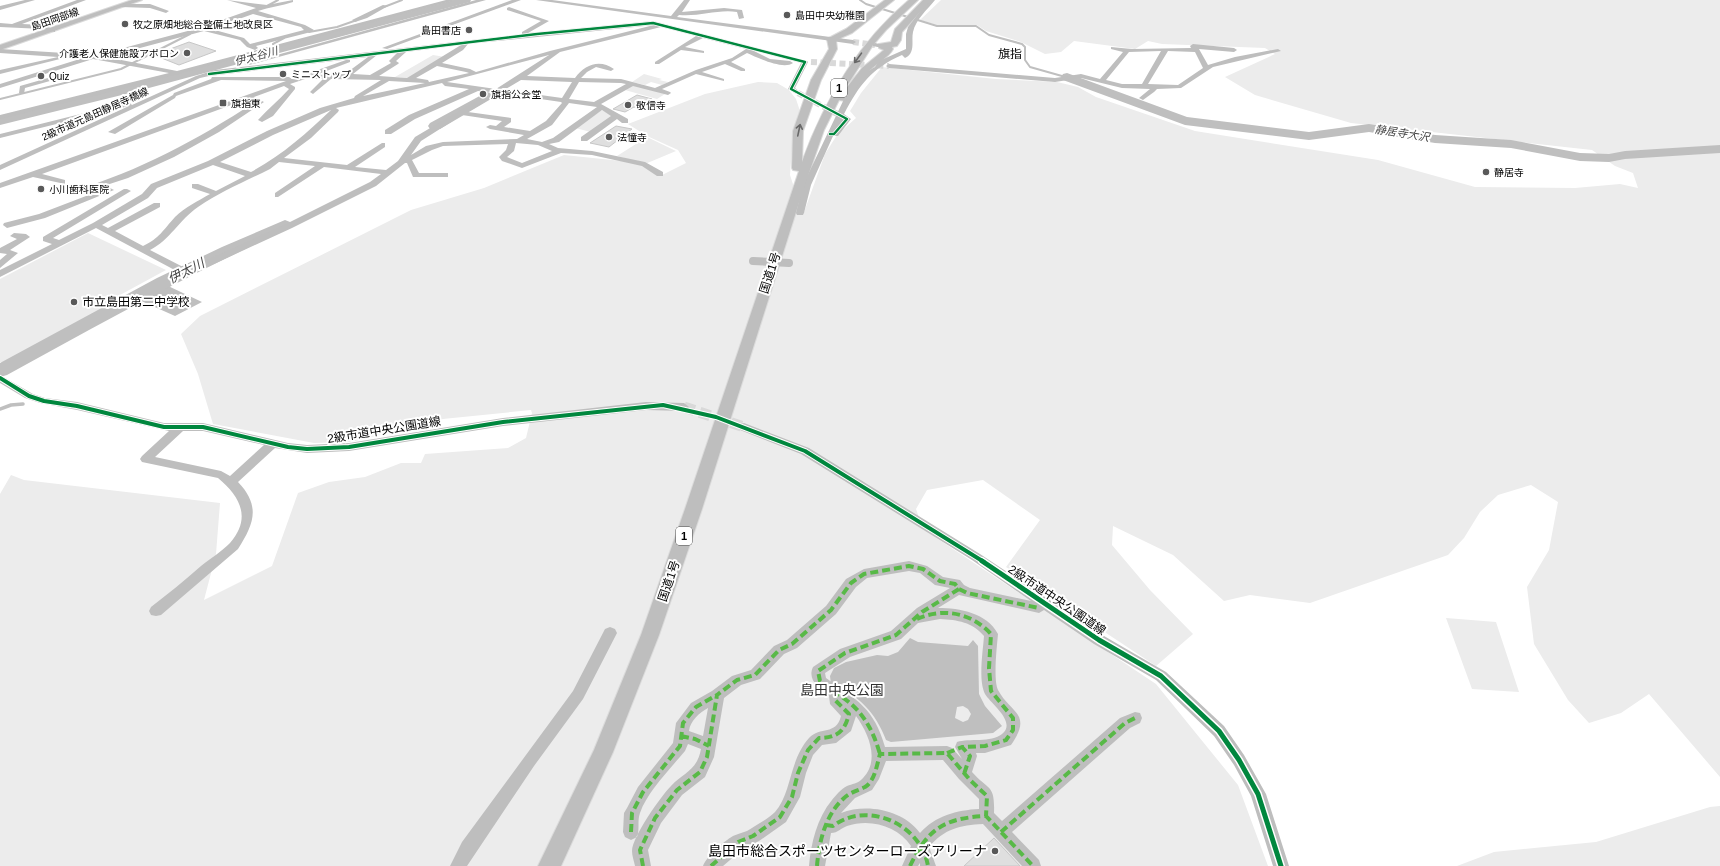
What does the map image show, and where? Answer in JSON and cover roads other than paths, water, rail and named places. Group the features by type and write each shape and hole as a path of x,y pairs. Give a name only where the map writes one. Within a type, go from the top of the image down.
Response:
{"highway":[{"path":"802,167 798,131 816,80 832,50 833,45 831,39 849,31 890,0"},
{"path":"850,54 862,39 903,0"},
{"name":"国道1号","path":"802,167 835,95 856,59 885,25 914,0"},
{"path":"802,167 849,90 876,59 889,49 878,45 894,44 897,40 898,32 927,0"},
{"name":"国道1号","path":"550,866 618,719 650,636 796,196 813,119 824,98"}],"main road":[{"name":"島田岡部線","path":"0,49 135,1"}],"street":[{"path":"0,8 32,0"},
{"path":"11,26 83,0"},
{"path":"118,0 135,1"},
{"path":"230,0 261,8 270,7 291,0"},
{"path":"0,117 178,73 453,0"},
{"path":"197,77 483,0"},
{"path":"0,186 518,0"},
{"path":"539,0 853,42"},
{"path":"1,270 96,225 145,196 154,186 213,162 277,130 323,110 347,102 475,74 559,50 660,24 678,14 687,0"},
{"path":"932,0 919,15 910,31 908,54 891,66 1055,80 1081,76 1122,86 1178,87 1207,70 1211,66 1235,59 1278,52"},
{"path":"525,14 554,2"},
{"path":"597,8 605,3"},
{"path":"123,6 150,6 166,11"},
{"path":"249,46 365,17 385,6"},
{"path":"0,86 96,57 172,36 205,29 254,12 261,8"},
{"path":"509,9 546,22 515,37"},
{"path":"678,14 688,14 719,9 740,11 741,18"},
{"path":"254,12 303,26 309,31"},
{"path":"209,74 375,53 646,23 660,24 749,49 768,61 788,63 808,62 791,89 798,93"},
{"path":"0,25 44,27 53,31"},
{"path":"205,29 242,39 249,46 261,51"},
{"path":"404,161 418,139 547,61 559,50 587,30"},
{"path":"658,63 703,35"},
{"path":"610,38 623,43"},
{"path":"408,80 461,49 466,43"},
{"path":"1207,70 1197,50 1193,46 1231,50 1235,59"},
{"path":"680,48 702,52"},
{"path":"1113,48 1127,50 1197,50"},
{"path":"0,49 76,54 197,77 298,79"},
{"path":"655,90 696,72 726,62 749,49"},
{"path":"372,77 396,63 392,61 404,50"},
{"path":"800,213 807,185 830,134 849,97 865,75 877,68 881,62 909,50"},
{"path":"1101,82 1127,50"},
{"path":"1144,86 1165,50"},
{"path":"347,76 375,53"},
{"path":"0,72 76,54"},
{"path":"726,62 743,70"},
{"path":"436,64 468,70 475,74"},
{"path":"561,150 522,166 505,160 503,157 510,151 516,141 532,134 549,123 566,101 576,80 585,71 596,65 611,69"},
{"path":"435,82 456,68"},
{"path":"22,93 22,87 55,78 46,72"},
{"path":"696,72 722,80"},
{"path":"307,76 389,78 479,88 594,105 602,107 625,121"},
{"name":"2級市道元島田静居寺橋線","path":"0,168 146,102 197,77"},
{"path":"313,92 329,77"},
{"path":"0,136 92,112 146,102 221,78"},
{"path":"142,250 165,237 185,212 277,159 308,136 329,114 389,78"},
{"path":"519,78 621,81 668,93"},
{"path":"262,120 270,114 293,88 284,84"},
{"path":"594,105 632,84"},
{"path":"1127,94 1135,86"},
{"path":"1143,98 1152,91 1155,86"},
{"path":"388,132 412,116 479,88"},
{"path":"112,132 178,93"},
{"path":"76,194 98,187 173,156 260,102 248,97"},
{"path":"542,144 556,140 602,107"},
{"path":"460,113 508,120 498,128"},
{"path":"584,139 616,116"},
{"path":"830,134 834,134 847,119 841,116"},
{"path":"106,120 122,126"},
{"path":"490,127 532,134"},
{"path":"96,225 187,273 361,190 404,161 430,148 443,144 516,141 542,144 561,150 592,153 645,164 660,174"},
{"path":"348,168 382,145"},
{"path":"277,159 388,173"},
{"path":"142,160 155,164"},
{"path":"404,161 410,162 416,175 445,175"},
{"path":"213,162 251,175"},
{"path":"278,195 322,165"},
{"path":"0,173 20,177"},
{"path":"32,175 47,177 62,182"},
{"path":"7,225 42,216 123,186 98,187"},
{"path":"195,186 216,194"},
{"path":"59,243 46,239 127,191"},
{"path":"107,232 157,205"},
{"path":"56,224 68,226"},
{"path":"1,270 14,253 2,251 26,237 14,236"},
{"path":"753,261 789,263"},
{"name":"2級市道中央公園道線","path":"0,378 29,396 44,401 76,406 164,426 179,428 203,427 288,447 325,449 510,422 646,406 684,407"},
{"name":"2級市道中央公園道線","path":"744,427 805,451 976,557 1099,640 1161,676 1219,730 1239,760 1258,794 1281,866"},
{"path":"156,612 234,546 244,532 249,512 245,498 231,482 221,476 146,458 179,428"},
{"path":"231,482 273,443"},
{"path":"631,832 632,813 662,767 680,746 683,723 696,707 717,695 737,680 755,675 779,650 792,644 831,610 851,584 864,574 909,566 923,569 940,581 955,584 959,589 967,593 1039,608"},
{"path":"817,866 826,825 833,812 850,793 866,786 874,776 880,754 875,734 867,719 847,699 820,681 818,671 845,653 888,639 938,601 954,594 959,589"},
{"path":"880,754 947,753 962,747 985,746 1006,740 1013,730 1013,718 991,691 989,668 990,634 981,623 963,615 939,614 921,616 910,623"},
{"path":"458,866 468,848 529,760 578,695 610,633"},
{"path":"711,866 738,842 753,836 780,817 792,797 798,773 808,750 819,738 831,738 846,726 849,714 835,700 836,693"},
{"path":"643,866 640,850 655,818 677,790 700,772 707,757 717,695"},
{"path":"1001,832 1125,723 1135,718"},
{"path":"681,736 695,739 709,746"},
{"path":"962,747 970,756 964,774"},
{"path":"947,753 964,774 986,796 986,816 1033,866"},
{"path":"910,866 920,847 933,830 953,820 986,816"},
{"path":"826,825 833,826 843,819 859,817 873,817 894,821 908,830 920,847 927,860 928,866"}],"waterway":[{"path":"267,6 278,0"},
{"path":"384,7 402,0"},
{"name":"伊太谷川","path":"0,121 130,89 466,0"},
{"path":"860,0 866,4 937,26 976,26 989,35 1022,44 1025,47 1025,60 1030,67 1069,78"},
{"path":"309,32 337,27 357,20"},
{"path":"0,99 121,69 190,34"},
{"path":"274,51 273,44 284,38"},
{"name":"静居寺大沢","path":"1067,77 1185,121 1309,136 1369,128 1435,139 1511,144 1580,157 1609,158 1625,155 1720,149"},
{"path":"435,126 487,96"},
{"name":"伊太川","path":"0,371 163,282 228,250 285,225"},
{"path":"0,409 11,405 23,404"}],"tunnel":[{"path":"853,42 875,45"},
{"path":"811,62 889,66"},
{"path":"798,93 841,116"},
{"path":"684,407 744,427"}],"place":[{"name":"島田中央幼稚園","path":"787,15"},
{"name":"牧之原畑地総合整備土地改良区","path":"125,24"},
{"name":"島田書店","path":"469,30"},
{"name":"介護老人保健施設アポロン","path":"187,53"},
{"name":"ミニストップ","path":"283,74"},
{"name":"Quiz","path":"41,76"},
{"name":"旗指公会堂","path":"483,94"},
{"name":"旗指東","path":"223,103"},
{"name":"敬信寺","path":"628,105"},
{"name":"法憧寺","path":"609,137"},
{"name":"静居寺","path":"1486,172"},
{"name":"小川歯科医院","path":"41,189"},
{"name":"市立島田第二中学校","path":"74,302"},
{"name":"島田市総合スポーツセンターローズアリーナ","path":"995,851"}],"district":[{"name":"旗指","path":"1010,54"}],"park label":[{"name":"島田中央公園","path":"842,690"}]}
